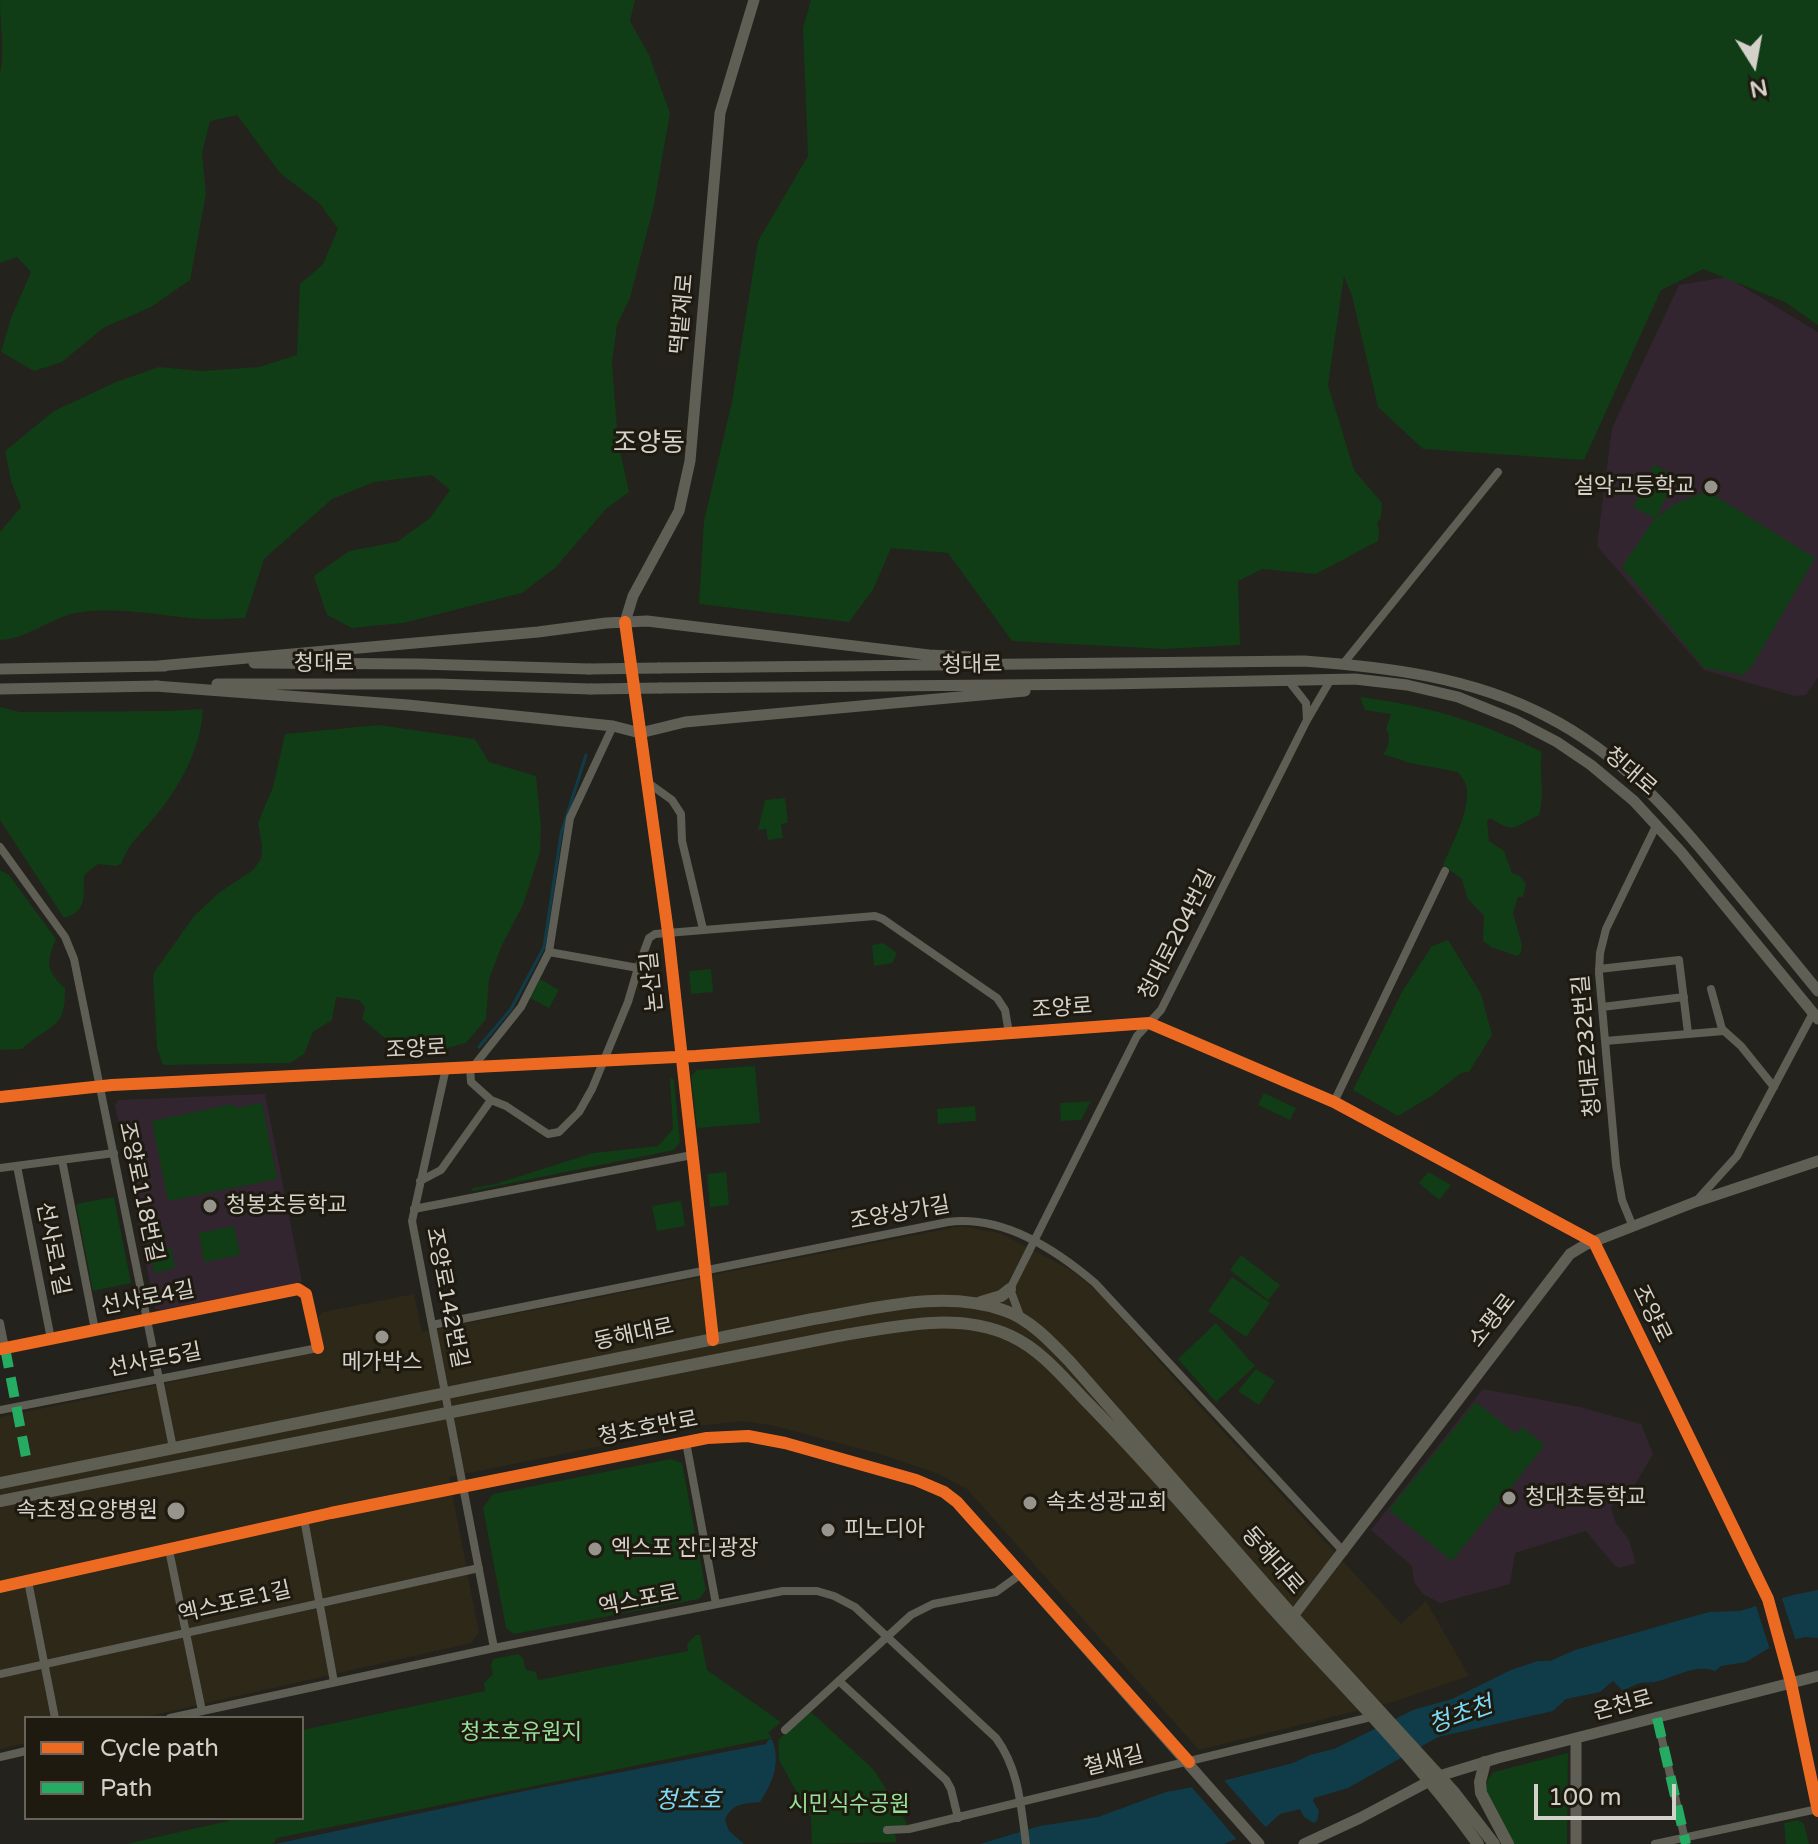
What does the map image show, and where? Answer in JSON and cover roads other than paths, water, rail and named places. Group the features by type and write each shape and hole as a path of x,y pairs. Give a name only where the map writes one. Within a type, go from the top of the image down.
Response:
{"main road":[{"path":"973,1304 1001,1296 1010,1289"},
{"name":"동해대로","path":"0,1483 906,1303 973,1304 1005,1310 1023,1320 1055,1346 1290,1620"},
{"name":"동해대로","path":"0,1501 838,1336 927,1323 983,1327 1009,1335 1034,1348 1122,1437 1433,1778"},
{"path":"1485,1762 1480,1789 1508,1844"},
{"path":"1433,1778 1478,1844"},
{"path":"1433,1778 1494,1844"}],"street":[{"name":"떡밭재로","path":"625,622 633,596 679,511 687,474 720,113 754,0"},
{"path":"1331,679 1498,472"},
{"path":"158,666 647,621 932,655 1104,663"},
{"name":"논산길","path":"625,622 668,932 713,1340"},
{"name":"청대로","path":"0,669 366,663 589,669 1276,661 1392,669 1449,680 1523,706 1596,746 1676,817 1818,991"},
{"path":"1288,679 1306,703 1307,720"},
{"name":"청대로","path":"0,689 314,683 591,689 1331,679 1384,682 1433,690 1471,701 1549,737 1591,765 1657,824 1816,1013 1737,1156 1695,1202"},
{"name":"청대로204번길","path":"1010,1289 1136,1038 1161,1010 1307,720 1331,679"},
{"path":"155,686 408,705 613,726 640,733 685,722 1107,684"},
{"path":"1515,720 1523,706"},
{"name":"조양로","path":"471,1067 521,1007 549,952 570,818 613,726"},
{"path":"647,782 672,800 680,811 682,841 703,929"},
{"name":"청대로232번길","path":"1633,1227 1622,1200 1616,1165 1599,969 1606,929 1657,824"},
{"name":"조양로118번길","path":"0,847 4,861 65,937 72,951 173,1448"},
{"path":"1334,1102 1445,871"},
{"name":"조양로","path":"668,932 879,917 997,998 1005,1010 1009,1033"},
{"path":"471,1067 471,1082 491,1100 506,1106 548,1134 559,1132 579,1112 592,1089 623,1014 649,938 668,932"},
{"path":"549,952 638,968"},
{"path":"1599,969 1679,960 1688,1033"},
{"path":"1711,989 1724,1031 1741,1046 1774,1087"},
{"path":"1602,1007 1684,997"},
{"name":"조양로","path":"0,1097 101,1086 601,1062 1149,1023 1334,1102 1594,1242 1762,1585 1791,1683 1818,1809"},
{"path":"1605,1041 1724,1031"},
{"name":"조양로142번길","path":"446,1068 414,1209 413,1226 494,1648"},
{"path":"420,1181 441,1170 491,1100"},
{"path":"0,1168 114,1153"},
{"path":"414,1209 692,1155"},
{"name":"선사로1길","path":"62,1160 95,1330"},
{"name":"소평로","path":"1290,1620 1570,1254 1695,1202 1818,1161"},
{"name":"선사로1길","path":"17,1166 51,1339"},
{"name":"조양상가길","path":"432,1325 962,1220 999,1225 1034,1241 1078,1269 1107,1295 1283,1490 1344,1552"},
{"path":"1010,1289 1023,1320"},
{"name":"선사로4길","path":"2,1348 303,1290 308,1299 318,1348"},
{"path":"0,1323 2,1348"},
{"name":"선사로5길","path":"0,1410 318,1348"},
{"name":"청초호반로","path":"0,1587 304,1519 686,1442 728,1436 768,1439 929,1485 957,1502 1257,1842"},
{"path":"686,1442 716,1604"},
{"path":"304,1519 334,1682"},
{"path":"169,1550 202,1711"},
{"name":"엑스포로1길","path":"0,1674 479,1568"},
{"path":"785,1730 922,1608 996,1592 1021,1574"},
{"path":"28,1581 55,1716"},
{"name":"엑스포로","path":"179,1716 716,1604 791,1590 817,1591 855,1607 996,1738 1012,1766 1026,1844"},
{"name":"온천로","path":"1304,1844 1433,1778 1818,1676"},
{"path":"839,1681 946,1780 958,1818"},
{"name":"철새길","path":"887,1830 909,1829 958,1818 1376,1717"},
{"path":"1657,1718 1686,1841"},
{"path":"1576,1739 1576,1844"},
{"path":"0,1757 24,1751"},
{"path":"1655,1844 1686,1841 1818,1809"}],"water":[{"name":"청초천","path":"1818,1590 1818,1638 1805,1637 1776,1644 1746,1662 1721,1666 1715,1671 1694,1670 1622,1690 1613,1681 1600,1692 1566,1699 1553,1711 1438,1737 1348,1788 1314,1798 1319,1811 1314,1823 1304,1817 1300,1809 1280,1814 1267,1826 1224,1844 980,1844 1040,1826 1098,1817 1166,1792 1293,1763 1334,1749 1413,1710 1452,1699 1511,1670 1538,1661 1550,1661 1575,1650 1709,1612 1740,1611"},
{"name":"청초호","path":"772,1739 776,1764 765,1795 760,1802 734,1808 725,1820 729,1831 744,1844 275,1844 766,1744"}],"waterway":[{"path":"479,1047 511,1009 544,947 561,834 586,755"}],"place":[{"name":"설악고등학교","path":"1711,487"},
{"name":"청봉초등학교","path":"210,1206"},
{"name":"메가박스","path":"382,1337"},
{"name":"청대초등학교","path":"1509,1498"},
{"name":"속초성광교회","path":"1030,1503"},
{"name":"속초정요양병원","path":"176,1511"},
{"name":"피노디아","path":"828,1530"},
{"name":"엑스포 잔디광장","path":"595,1549"}],"district":[{"name":"조양동","path":"649,444"}],"park label":[{"name":"청초호유원지","path":"521,1733"},
{"name":"시민식수공원","path":"849,1805"}]}
